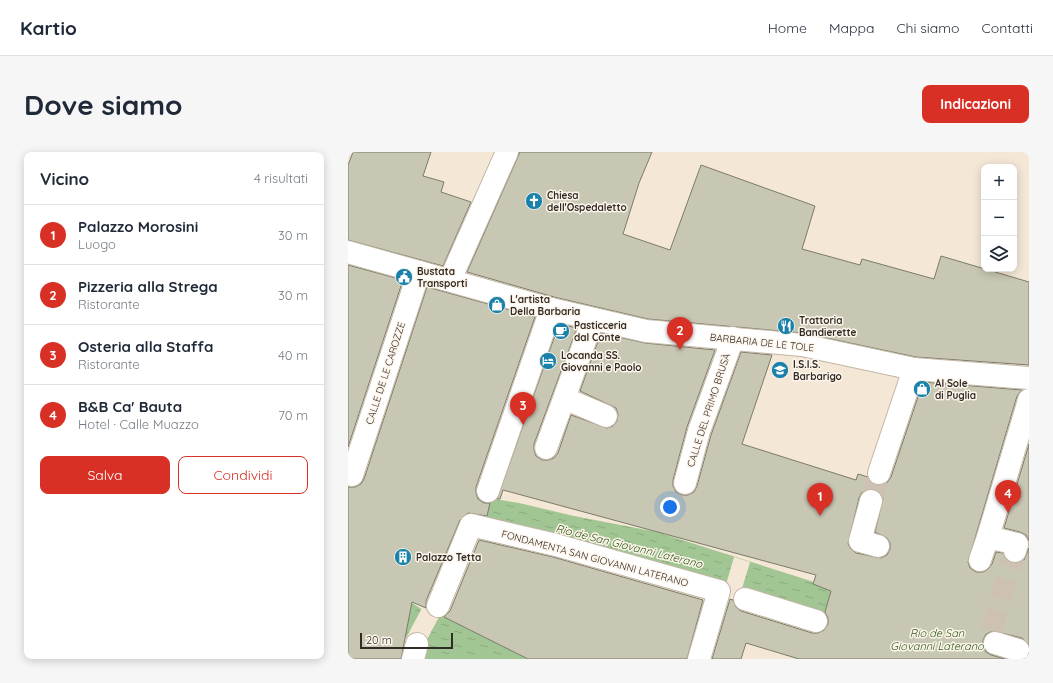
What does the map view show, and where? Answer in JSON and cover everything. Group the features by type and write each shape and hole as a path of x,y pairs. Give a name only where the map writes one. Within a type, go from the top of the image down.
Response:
{"street":[{"path":"450,280 507,152"},
{"name":"BARBARIA DE LE TOLE","path":"348,252 551,309 646,331 802,345 914,369 1029,378"},
{"name":"CALLE DE LE CAROZZE","path":"352,475 419,272"},
{"path":"488,491 551,309"},
{"path":"546,448 566,399 593,319"},
{"name":"CALLE DEL PRIMO BRUSÀ","path":"685,483 699,431 733,338"},
{"path":"879,473 914,369"},
{"path":"566,399 606,416"},
{"path":"980,560 1029,400"},
{"path":"871,501 860,541 878,546"},
{"name":"FONDAMENTA SAN GIOVANNI LATERANO","path":"438,606 471,525 556,545 732,595 816,621"},
{"path":"988,537 1017,544 1015,551"},
{"path":"699,659 732,595"},
{"path":"995,643 1018,650"}],"water":[{"name":"Rio de San Giovanni Laterano","path":"348,475 519,503 574,516 657,532 842,591 978,644 1029,647 1029,659 935,659 746,594 467,527 348,504"},
{"path":"348,558 381,583 437,619 440,614 528,659 419,659 423,647 406,638 392,628"}],"pier":[{"path":"734,557 750,562 741,592 746,596 720,588 725,588"},
{"path":"422,608 437,616 440,615 423,647 406,638"}],"building":[{"path":"353,152 431,152 423,176 444,182 441,192 471,202 443,266 348,240 348,165"},
{"path":"520,152 652,152 639,183 623,234 670,250 701,165 815,206 802,249 860,265 862,259 934,279 941,256 981,268 981,272 995,272 1029,282 1029,365 916,357 803,333 648,319 554,297 467,272"},
{"path":"348,265 403,280 348,447"},
{"path":"427,287 535,317 476,487 478,499 484,503 490,503 487,516 468,513 460,520 426,601 426,608 412,602 401,659 348,659 348,487 355,487 361,484 364,479"},
{"path":"559,324 577,328 534,444 536,456 542,460 554,458 558,453 571,415 607,428 613,426 617,421 618,414 616,408 580,391 601,333 645,343 715,350 687,427 673,480 673,486 676,492 682,495 688,495 694,492 697,486 711,435 741,352 772,355 742,444 856,480 858,474 868,477 870,482 875,485 887,483 891,477 923,382 1022,390 1017,396 968,562 970,568 976,572 983,572 992,564 996,552 1003,553 1006,559 1011,563 1018,563 1024,560 1029,548 1029,645 1022,638 993,631 986,634 983,640 983,646 986,652 991,655 1005,659 799,659 746,643 741,659 712,659 730,599 733,600 736,607 741,611 812,633 818,633 824,630 828,624 828,618 825,612 831,591 813,584 816,575 503,490 500,499 497,499","holes":["867,489 875,489 883,498 875,532 887,538 890,543 890,549 887,555 881,558 856,553 848,544 859,498 862,492"]},
{"path":"1029,444 1029,541 1026,535 1004,528"},
{"path":"479,540 553,557 703,600 687,659 528,659 444,617 450,611"}],"tunnel":[{"path":"871,501 879,473"},
{"path":"991,631 1015,551"}],"place":[{"name":"Chiesa dell'Ospedaletto","path":"534,201"},
{"name":"Bustata Transporti","path":"404,277"},
{"name":"L'artista Della Barbaria","path":"497,305"},
{"name":"Trattoria Bandierette","path":"786,326"},
{"name":"Pasticceria dal Conte","path":"561,331"},
{"name":"Pizzeria alla Strega","path":"680,350"},
{"name":"Locanda SS. Giovanni e Paolo","path":"548,361"},
{"name":"I.S.I.S. Barbarigo","path":"780,370"},
{"name":"Al Sole di Puglia","path":"922,389"},
{"name":"Osteria alla Staffa","path":"523,425"},
{"name":"B&B Ca' Bauta","path":"1008,513"},
{"name":"Palazzo Morosini","path":"820,516"},
{"name":"Palazzo Tetta","path":"403,557"}]}
